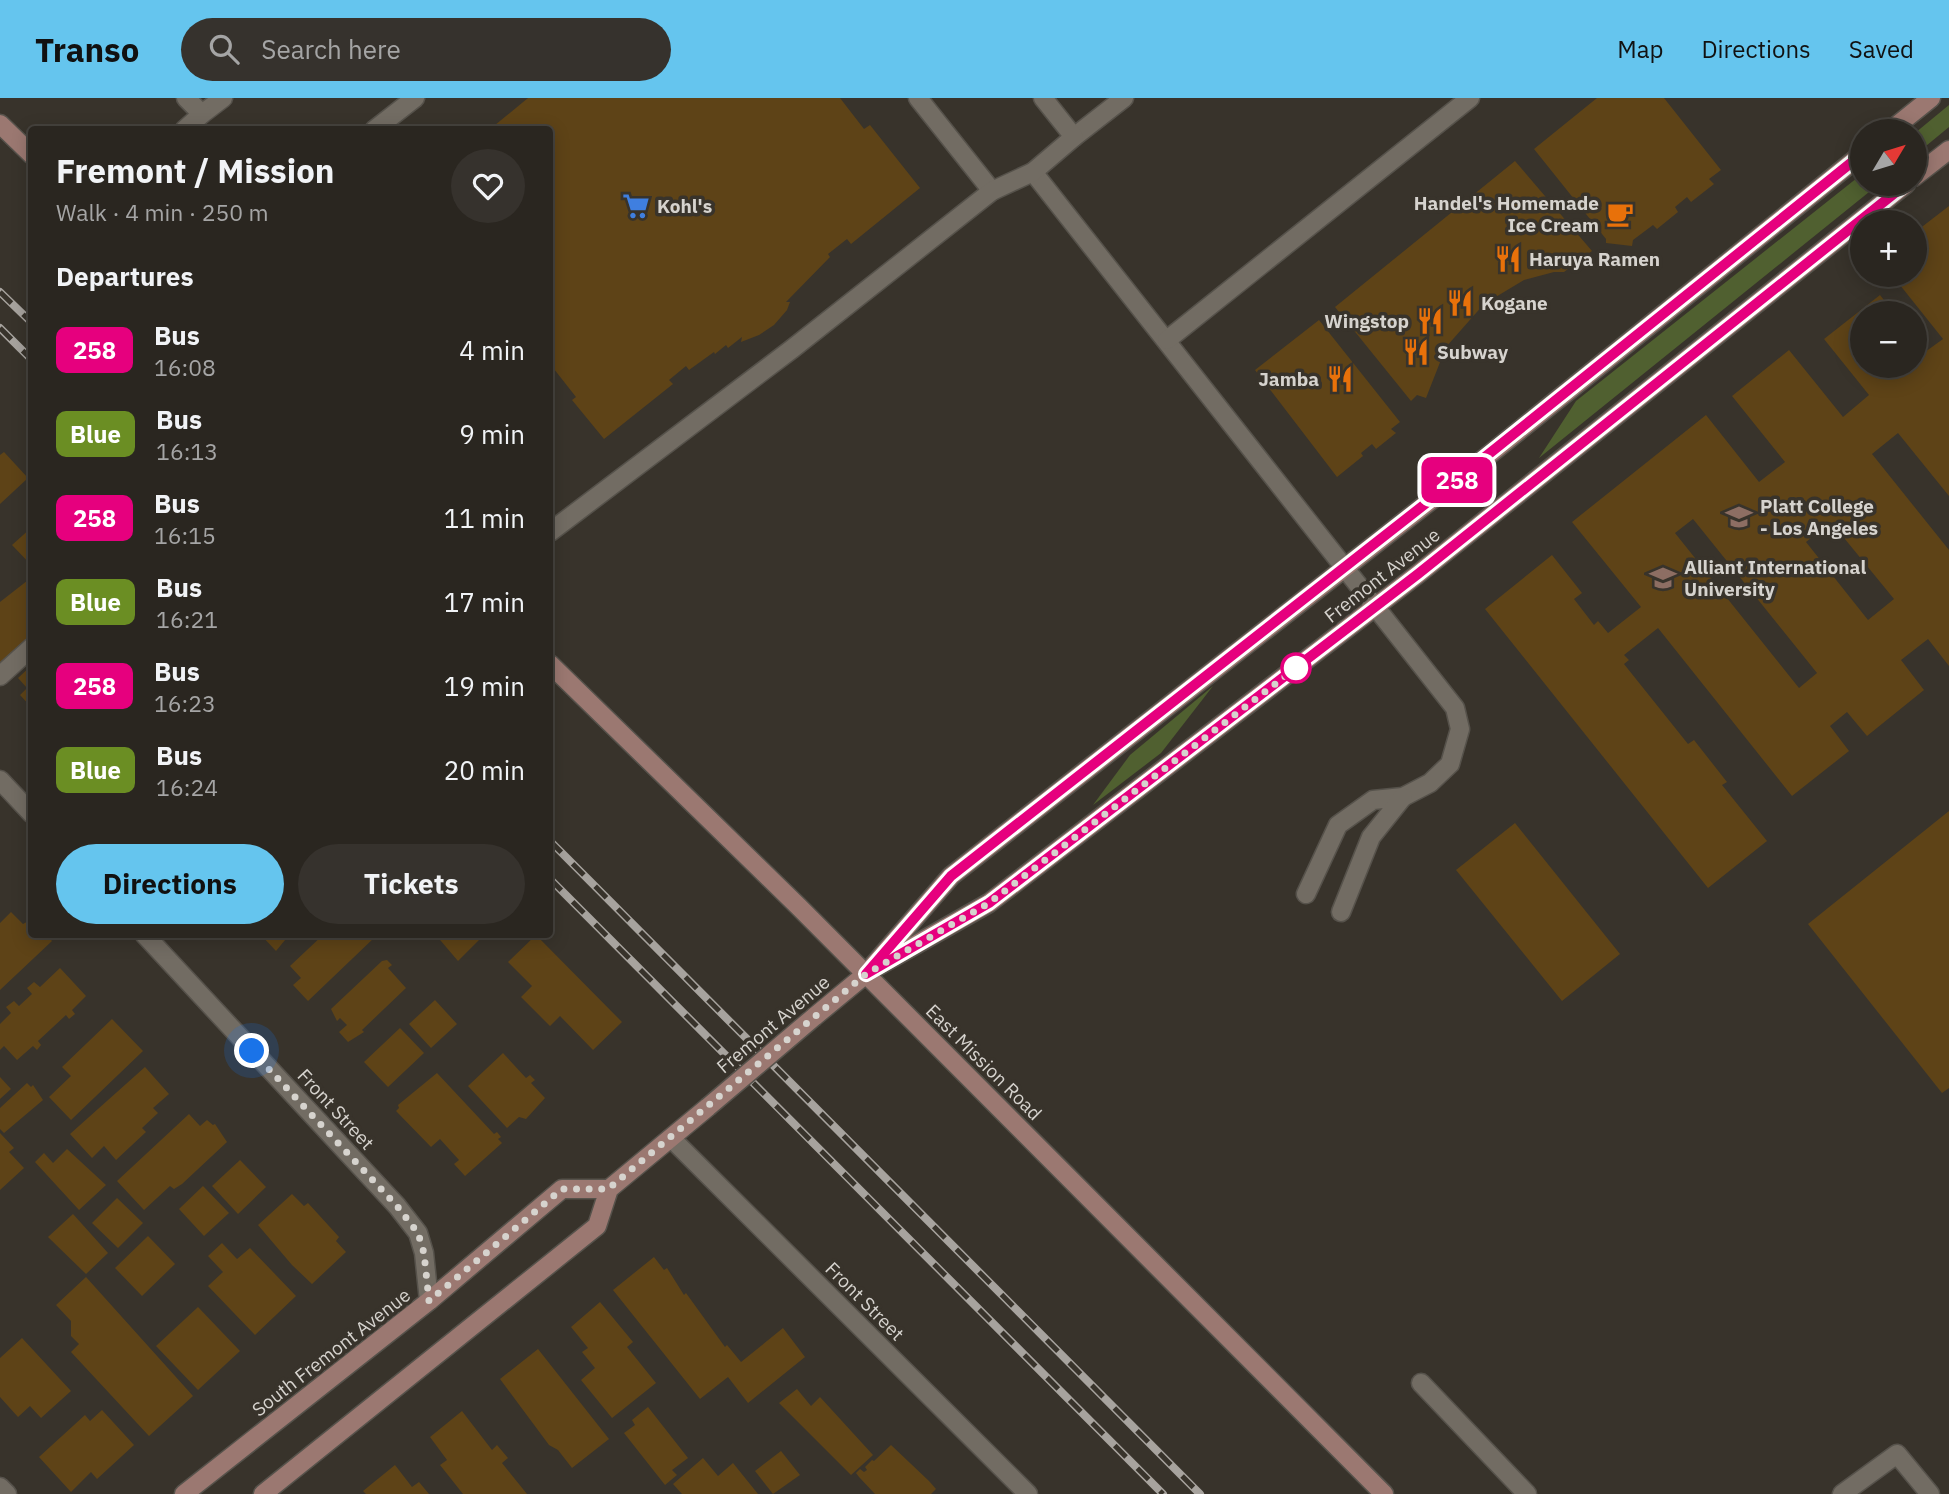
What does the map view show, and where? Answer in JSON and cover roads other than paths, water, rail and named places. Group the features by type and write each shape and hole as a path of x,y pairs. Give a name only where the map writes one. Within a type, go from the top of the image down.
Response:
{"main road":[{"path":"1905,119 1931,98"},
{"path":"0,124 28,151"},
{"path":"1927,167 1949,150"},
{"name":"Fremont Avenue","path":"671,1138 866,974 951,876 1346,567 1850,164"},
{"name":"Fremont Avenue","path":"866,974 989,903 1376,607 1891,196"},
{"name":"East Mission Road","path":"553,667 866,974 1384,1494"},
{"path":"263,1494 597,1226 608,1189 671,1138"},
{"name":"South Fremont Avenue","path":"184,1494 429,1301 562,1189 608,1189"}],"street":[{"path":"186,98 202,114"},
{"path":"188,126 223,98"},
{"path":"379,126 415,98"},
{"path":"918,98 992,191"},
{"path":"1043,98 1074,137"},
{"path":"553,531 792,349 992,191 1033,172 1124,98"},
{"path":"1167,340 1470,98"},
{"path":"1033,172 1455,708 1460,729 1450,764 1430,783 1403,797 1373,800 1338,825 1306,894"},
{"path":"0,676 28,651"},
{"path":"0,780 28,810"},
{"path":"1341,912 1371,837 1403,797"},
{"name":"Front Street","path":"148,938 397,1206 418,1233 424,1253 429,1301"},
{"name":"Front Street","path":"671,1138 1028,1494"},
{"path":"1421,1383 1527,1494"},
{"path":"1842,1494 1897,1454 1930,1494"},
{"path":"0,1487 6,1494"}],"railway":[{"path":"0,292 28,319"},
{"path":"0,328 28,356"},
{"path":"553,844 1200,1494"},
{"path":"553,882 1163,1494"}],"place":[{"name":"Kohl's","path":"636,206"},
{"name":"Handel's Homemade Ice Cream","path":"1620,214"},
{"name":"Haruya Ramen","path":"1508,259"},
{"name":"Kogane","path":"1460,303"},
{"name":"Wingstop","path":"1430,321"},
{"name":"Subway","path":"1416,352"},
{"name":"Jamba","path":"1340,379"},
{"name":"Platt College - Los Angeles","path":"1739,517"},
{"name":"Alliant International University","path":"1663,578"}]}
